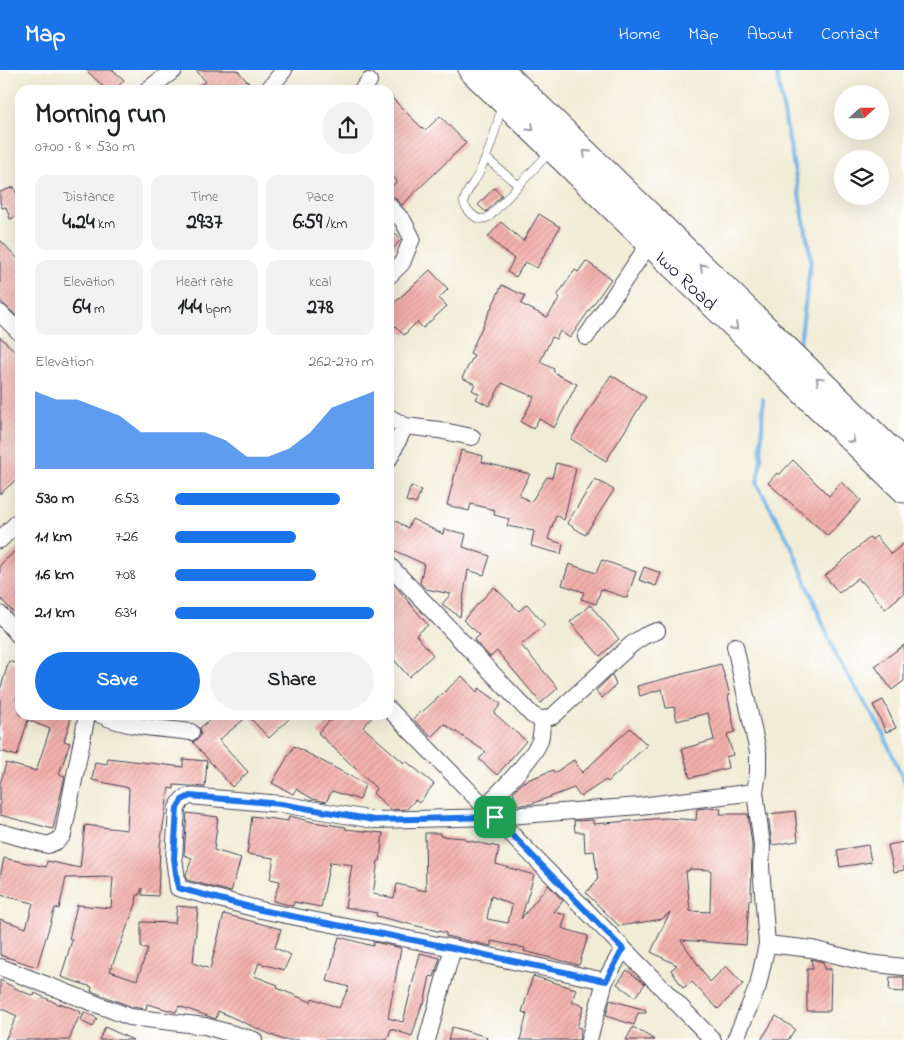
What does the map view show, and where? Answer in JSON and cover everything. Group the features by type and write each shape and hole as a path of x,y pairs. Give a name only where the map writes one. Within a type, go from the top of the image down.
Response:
{"main road":[{"name":"Iwo Road","path":"471,70 904,490"},
{"name":"Iwo Road","path":"501,70 904,463"}],"street":[{"path":"154,85 174,70"},
{"path":"394,211 403,221 412,238 402,263 394,271"},
{"path":"586,337 649,244"},
{"path":"0,313 15,327"},
{"path":"394,420 405,426 439,430 472,437"},
{"path":"394,449 405,426"},
{"path":"0,540 15,525"},
{"path":"394,570 532,716 542,720 553,716 632,644 644,636 657,631"},
{"path":"0,614 15,631"},
{"path":"735,646 758,752 755,792 762,845 761,867 767,944 758,986 736,1040"},
{"path":"394,714 712,1040"},
{"path":"0,832 48,845 57,841 63,835 86,720"},
{"path":"114,720 191,732"},
{"path":"490,812 539,743 542,734 542,720"},
{"path":"606,981 261,910 178,888 174,858 177,808 182,800 190,796 281,804 374,820 490,812 640,806 755,792"},
{"path":"767,944 812,949 868,963 904,967"},
{"path":"427,1040 453,948"},
{"path":"589,1040 606,981 623,949"},
{"path":"0,967 130,1017 205,1026 254,1040"}],"lane":[{"path":"502,100 496,134 478,176 464,199 466,209 482,220 489,217 553,150"},
{"path":"486,158 519,186"}],"building":[{"path":"86,70 113,70 124,80 120,85 102,85"},
{"path":"196,70 237,70 250,85 199,85 206,82"},
{"path":"394,100 425,131 440,116 466,143 402,205 394,197 394,184 397,181 394,178"},
{"path":"14,187 15,217 10,219 6,207 2,208 0,192"},
{"path":"494,188 502,195 486,212 478,205"},
{"path":"539,214 560,227 537,268 525,262 516,277 507,272 514,259 488,237 501,222 523,241"},
{"path":"394,232 401,239 394,248"},
{"path":"0,240 15,256 15,314 0,301"},
{"path":"586,261 611,279 570,338 560,331 556,339 552,337 540,362 554,369 553,371 560,376 577,384 554,428 539,419 533,429 521,422 534,397 502,383 489,406 476,399 479,394 472,390 475,384 462,378 474,355 470,353 502,285 525,296 521,304 547,317 560,298 557,296 568,280 575,270 578,272"},
{"path":"430,270 448,289 439,298 447,306 423,328 417,322 404,335 394,325 394,303"},
{"path":"0,337 15,351 15,480 0,494"},
{"path":"611,375 646,397 606,461 571,439"},
{"path":"461,450 483,456 482,462 530,474 519,495 531,502 547,477 552,478 556,463 576,468 564,520 556,515 548,539 563,544 561,554 531,546 534,531 507,526 509,519 494,515 495,510 471,504 469,511 447,505"},
{"path":"793,460 829,496 841,482 861,500 828,536 768,483 777,473 779,475"},
{"path":"595,479 614,490 585,535 567,523"},
{"path":"411,486 421,490 416,504 406,501"},
{"path":"412,519 443,534 444,529 466,534 463,547 490,556 484,575 468,570 460,617 442,604 451,594 426,589 420,583 424,564 394,550 394,520 408,528"},
{"path":"876,536 891,554 904,543 904,593 885,609 858,578 839,593 825,576 870,537 872,540"},
{"path":"15,551 15,611 13,612 0,598 0,565"},
{"path":"602,560 636,572 627,598 601,589 596,604 581,599 584,592 562,585 569,564 596,573"},
{"path":"644,567 661,573 656,586 639,580"},
{"path":"394,584 428,625 416,635 433,655 409,677 394,660"},
{"path":"494,587 519,611 527,604 545,625 521,645 558,688 541,703 497,651 490,657 474,640 480,635 463,620"},
{"path":"590,605 619,639 600,656 570,622"},
{"path":"904,645 904,681 892,690 875,666"},
{"path":"9,661 15,663 15,720 28,720 17,756 0,751 0,690"},
{"path":"721,664 730,695 728,696 735,732 727,734 733,755 726,757 728,768 690,778 682,749 714,740 708,713 677,721 674,707 666,708 662,689 640,696 637,686"},
{"path":"612,675 616,685 602,698 596,691"},
{"path":"462,676 477,692 479,688 501,704 494,713 526,741 497,775 479,759 486,752 444,724 431,737 413,719"},
{"path":"883,700 896,728 886,732 873,705"},
{"path":"28,720 70,720 64,741 70,743 59,774 65,776 53,829 0,815 0,784 6,763 36,771 50,729"},
{"path":"209,720 243,720 219,740 248,772 232,787 193,742 199,738 200,728"},
{"path":"252,720 288,720 269,738"},
{"path":"369,720 363,727 404,763 406,761 434,784 419,803 415,800 407,809 391,810 373,793 376,788 318,733 331,721"},
{"path":"630,728 647,745 608,782 606,780 580,797 574,788 531,804 518,805 513,792 523,782 553,770 554,773 574,760 582,773"},
{"path":"294,746 365,784 360,800 332,791 326,802 313,799 296,789 293,794 272,783"},
{"path":"108,758 183,767 183,759 207,761 205,787 174,785 174,789 169,788 160,846 158,896 142,895 142,888 139,895 137,895 136,904 110,971 137,980 148,948 141,948 141,922 175,923 177,906 198,908 193,963 210,969 224,914 281,929 275,948 291,955 284,970 259,963 254,976 278,985 277,988 311,1002 312,998 339,1008 349,987 327,981 339,937 373,946 374,942 401,948 388,1018 403,1022 420,953 440,958 434,977 430,976 424,1004 422,1004 412,1036 391,1029 387,1040 283,1040 218,1011 216,1019 179,1006 176,1012 147,1004 146,1009 132,1007 91,991 92,987 61,977 72,940 69,939 77,905 111,908 113,877 66,878 59,909 55,908 37,967 0,955 0,919 26,928 33,903 0,895 0,877 4,858 46,867 47,861 80,868 85,825 127,830 129,788 92,780 95,762 107,764"},
{"path":"697,809 721,809 720,814 748,814 752,845 751,900 749,900 746,945 681,940 710,982 726,966 743,984 718,1009 692,982 683,988 671,970 677,965 651,952 670,912 662,919 619,926 586,893 598,879 594,851 585,852 584,832 575,832 574,821 593,820 593,824 665,818 696,820","holes":["689,869 711,870 710,912 690,911 686,871 689,871"]},
{"path":"795,811 798,841 772,845 768,814"},
{"path":"187,813 218,817 214,850 241,858 231,892 187,880 186,875 192,858 184,855"},
{"path":"252,816 288,821 289,816 346,827 345,829 383,833 380,861 378,861 373,894 394,898 397,884 426,891 425,833 440,833 440,836 465,838 465,840 499,847 496,864 534,875 521,919 548,885 563,901 554,912 566,915 562,928 588,936 579,965 524,951 525,948 491,941 491,946 446,936 446,933 376,916 377,913 345,907 352,865 330,862 321,907 294,902 293,906 273,901 280,881 270,879 274,858 247,854","holes":["491,896 512,905 508,923 487,919"]},
{"path":"904,842 904,870 894,872 888,845"},
{"path":"868,845 871,862 840,867 837,850"},
{"path":"811,959 823,962 824,969 831,969 830,1011 807,1011 807,969 813,969"},
{"path":"627,970 645,984 635,997 617,984"},
{"path":"533,976 576,989 572,1002 584,1006 577,1027 581,1028 579,1040 520,1040 527,1014 522,1012"},
{"path":"890,977 904,977 904,992 889,991"},
{"path":"0,980 21,991 34,996 35,993 60,1005 60,1003 81,1012 69,1040 5,1040 17,1016 0,1008"},
{"path":"610,1000 646,1010 646,1013 638,1013 634,1025 606,1016"},
{"path":"84,1012 97,1018 93,1027 81,1021"},
{"path":"776,1016 795,1029 788,1040 761,1040"},
{"path":"105,1027 133,1040 99,1040"},
{"path":"452,1027 487,1037 486,1040 448,1040"},
{"path":"633,1027 655,1040 626,1040"}],"waterway":[{"path":"776,70 811,259 800,343"},
{"path":"763,399 761,459 757,484 791,545 836,656 880,727 904,781"}],"route":[{"path":"190,796 281,804 374,820 495,817 623,949 606,981 261,910 178,888 174,858 177,808 182,800 190,796"}]}
